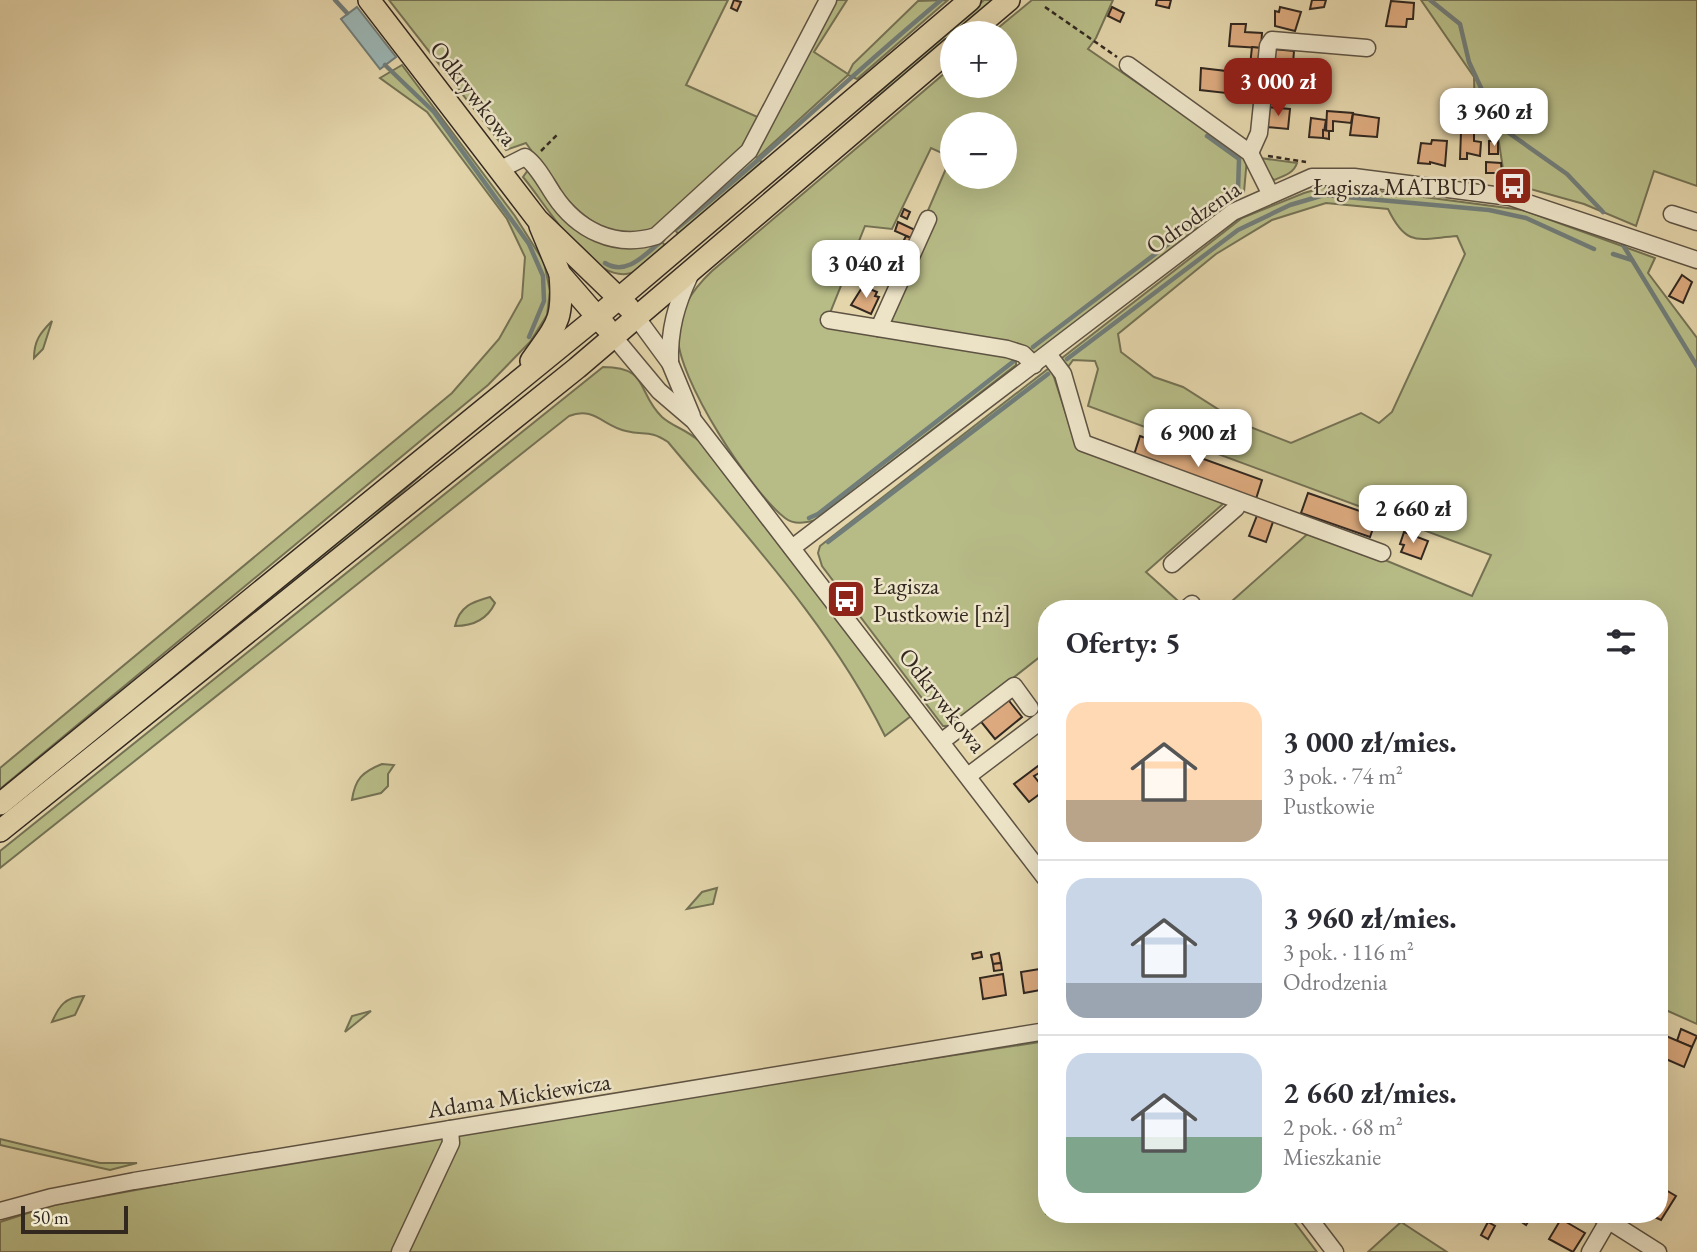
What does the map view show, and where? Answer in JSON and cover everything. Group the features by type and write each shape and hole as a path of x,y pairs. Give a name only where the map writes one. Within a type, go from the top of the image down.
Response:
{"main road":[{"name":"Odkrywkowa","path":"369,0 537,219 621,298 637,318"},
{"path":"0,804 621,298 970,0"},
{"path":"984,21 1009,0"},
{"path":"0,831 614,337 940,58"},
{"name":"Odkrywkowa","path":"537,219 560,274 614,337"},
{"name":"Odkrywkowa","path":"514,385 555,330 562,300 560,274"}],"street":[{"path":"499,170 517,158 525,157 531,160 563,209 575,221 618,241 637,242 656,236 750,151 828,0"},
{"path":"1250,153 1259,133 1268,46 1272,40 1367,48"},
{"path":"1128,65 1250,153 1270,193"},
{"name":"Odrodzenia","path":"792,548 1233,212 1270,193 1312,177 1334,175 1510,197 1697,260"},
{"path":"1672,214 1697,222"},
{"path":"879,328 928,219"},
{"name":"Odkrywkowa","path":"670,363 670,339 676,305 691,272"},
{"name":"Odkrywkowa","path":"637,318 670,363 694,421"},
{"path":"829,320 1007,349 1023,354 1034,365"},
{"name":"Odkrywkowa","path":"614,337 659,391 694,421 1038,868"},
{"path":"1048,354 1063,374 1083,443 1382,553"},
{"path":"1171,564 1236,508 1239,501"},
{"path":"942,742 1014,686 1030,708"},
{"path":"968,776 1038,724"},
{"name":"Adama Mickiewicza","path":"0,1211 52,1197 134,1181 1038,1032"},
{"path":"400,1252 452,1143 450,1129"},
{"path":"1313,1223 1335,1252"},
{"path":"1590,1252 1601,1223"},
{"path":"1611,1223 1658,1252"}],"path":[{"path":"1045,7 1128,65"},
{"path":"531,160 558,134"}],"green space":[{"path":"389,0 728,0 686,85 762,119 752,141 650,234 618,232 589,219 576,208 554,183 526,143 506,150"},
{"path":"833,0 847,0 814,52 848,74 853,64 918,1 948,0 857,79 848,75 757,158 762,162 679,235 672,226 726,182"},
{"path":"984,0 997,0 972,21 960,21"},
{"path":"1032,0 1113,0 1096,38 1088,49 1247,158 1244,192 1035,354 892,325 890,316 940,183 940,189 1017,189 1017,112 940,112 940,152 931,148 892,229 865,226 826,323 1016,357 1016,365 816,520 808,522 792,522 785,518 754,485 718,433 689,378 681,354 679,325 693,292 712,271 940,77 940,98 1017,98 1017,21 1007,21"},
{"path":"1421,0 1697,0 1697,186 1654,171 1636,226 1584,204 1505,182 1496,123 1475,118 1474,77"},
{"path":"940,39 940,48 873,104 870,100"},
{"path":"402,65 515,216 544,262 550,291 547,315 530,342 488,385 0,789 0,768 452,393 499,339 522,298 525,257 507,219 427,112 380,78"},
{"path":"1260,158 1297,163 1291,172 1274,180 1266,172"},
{"path":"528,170 581,230 659,238 666,247 648,264 632,273 612,272 597,264 569,237 523,177"},
{"path":"1332,185 1523,210 1655,258 1648,273 1697,338 1697,1024 1668,1011 1668,600 1233,600 1312,530 1472,596 1491,555 1088,406 1098,369 1095,361 1073,360 1068,367 1053,374 1077,448 1224,503 1146,572 1177,600 1038,600 1038,658 952,726 943,726 822,566 818,553 820,546 1242,218 1304,193","holes":["1326,203 1388,209 1401,230 1415,238 1457,236 1465,254 1392,412 1379,423 1361,413 1291,443 1240,423 1183,387 1154,377 1121,352 1118,334 1216,254 1272,220"]},
{"path":"52,321 43,349 34,358 38,338"},
{"path":"603,367 618,368 635,376 662,417 699,441 911,716 885,736 839,657 813,619 757,547 668,442 651,434 618,429 592,415 578,414 569,416 0,868 0,851"},
{"path":"419,477 338,548 0,821 0,817"},
{"path":"490,597 495,603 484,618 468,625 455,626 464,609"},
{"path":"382,764 394,765 388,774 388,786 381,793 352,800 361,777"},
{"path":"717,888 713,904 687,909 702,892"},
{"path":"84,996 75,1015 52,1022 64,1003"},
{"path":"371,1011 345,1032 352,1016"},
{"path":"1038,1042 1038,1223 1295,1223 1317,1252 0,1252 0,1222 53,1205 456,1132"},
{"path":"0,1139 100,1163 137,1163 110,1170 0,1145"},
{"path":"1403,1223 1447,1252 1368,1252"}],"water":[{"path":"357,7 396,57 380,69 341,19"}],"building":[{"path":"734,0 741,2 737,11 731,8"},
{"path":"1157,0 1171,0 1169,8 1156,5"},
{"path":"1312,0 1326,0 1324,7 1310,9"},
{"path":"1391,1 1414,3 1413,19 1407,19 1406,27 1386,26"},
{"path":"1112,7 1124,13 1120,22 1108,16"},
{"path":"1280,7 1301,12 1295,31 1275,26 1275,11 1279,12"},
{"path":"1231,24 1246,24 1245,32 1262,33 1261,48 1229,46"},
{"path":"1252,47 1261,48 1259,85 1248,84"},
{"path":"1273,49 1294,51 1291,89 1268,87"},
{"path":"1201,68 1226,71 1226,93 1200,90"},
{"path":"1241,75 1248,75 1248,84 1241,84"},
{"path":"1268,107 1290,109 1288,129 1267,127"},
{"path":"1327,111 1353,113 1351,123 1333,121 1333,131 1326,131"},
{"path":"1353,114 1379,118 1377,137 1350,135"},
{"path":"1311,118 1326,120 1323,138 1309,137"},
{"path":"1323,130 1329,131 1329,139 1323,138"},
{"path":"1461,132 1474,133 1474,141 1481,142 1480,156 1467,153 1467,159 1460,159"},
{"path":"1432,140 1447,141 1445,166 1430,162 1418,163 1421,143 1431,144"},
{"path":"1489,141 1498,141 1498,154 1489,154"},
{"path":"1486,162 1501,163 1502,173 1486,173"},
{"path":"904,209 910,212 907,219 901,216"},
{"path":"898,222 915,230 911,238 895,231"},
{"path":"906,236 914,239 908,252 900,248"},
{"path":"1682,275 1692,282 1683,303 1669,296"},
{"path":"863,286 877,292 875,296 879,297 871,314 851,305"},
{"path":"1140,436 1262,480 1255,502 1133,458"},
{"path":"1308,493 1377,517 1370,537 1301,513"},
{"path":"1258,513 1274,519 1266,542 1249,536"},
{"path":"1404,532 1428,541 1421,559 1401,552 1404,545 1400,544"},
{"path":"1006,697 1022,717 995,739 978,718"},
{"path":"1038,766 1038,774 1034,776 1038,781 1038,795 1029,802 1014,784"},
{"path":"981,952 982,957 973,959 972,954"},
{"path":"999,953 1001,963 993,964 991,955"},
{"path":"1001,963 1002,970 994,971 993,964"},
{"path":"1038,969 1038,990 1024,993 1021,972"},
{"path":"1003,974 1006,995 983,999 980,978"},
{"path":"1681,1029 1697,1036 1692,1047 1677,1041"},
{"path":"1668,1037 1692,1047 1684,1067 1668,1060"},
{"path":"1668,1191 1676,1196 1668,1209"},
{"path":"1487,1223 1495,1226 1488,1239 1481,1235"},
{"path":"1559,1223 1568,1223 1585,1233 1573,1252 1549,1239"}],"waterway":[{"path":"335,0 347,13"},
{"path":"676,229 941,0"},
{"path":"1430,0 1460,24 1469,62 1495,118 1506,131 1567,174 1603,212"},
{"path":"385,65 434,112 529,244 543,276 544,301 529,337"},
{"path":"1033,347 1238,191 1239,159 1207,136"},
{"path":"1067,359 1238,230 1290,205 1324,195 1489,210 1526,218 1594,249"},
{"path":"605,263 613,267 629,265 663,240"},
{"path":"1623,245 1697,366"},
{"path":"1613,254 1632,260"},
{"path":"809,518 818,514 1014,361"},
{"path":"828,542 1048,374"}],"place":[{"name":"Łagisza MATBUD","path":"1513,186"},
{"name":"Łagisza Pustkowie [nż]","path":"846,599"}]}
